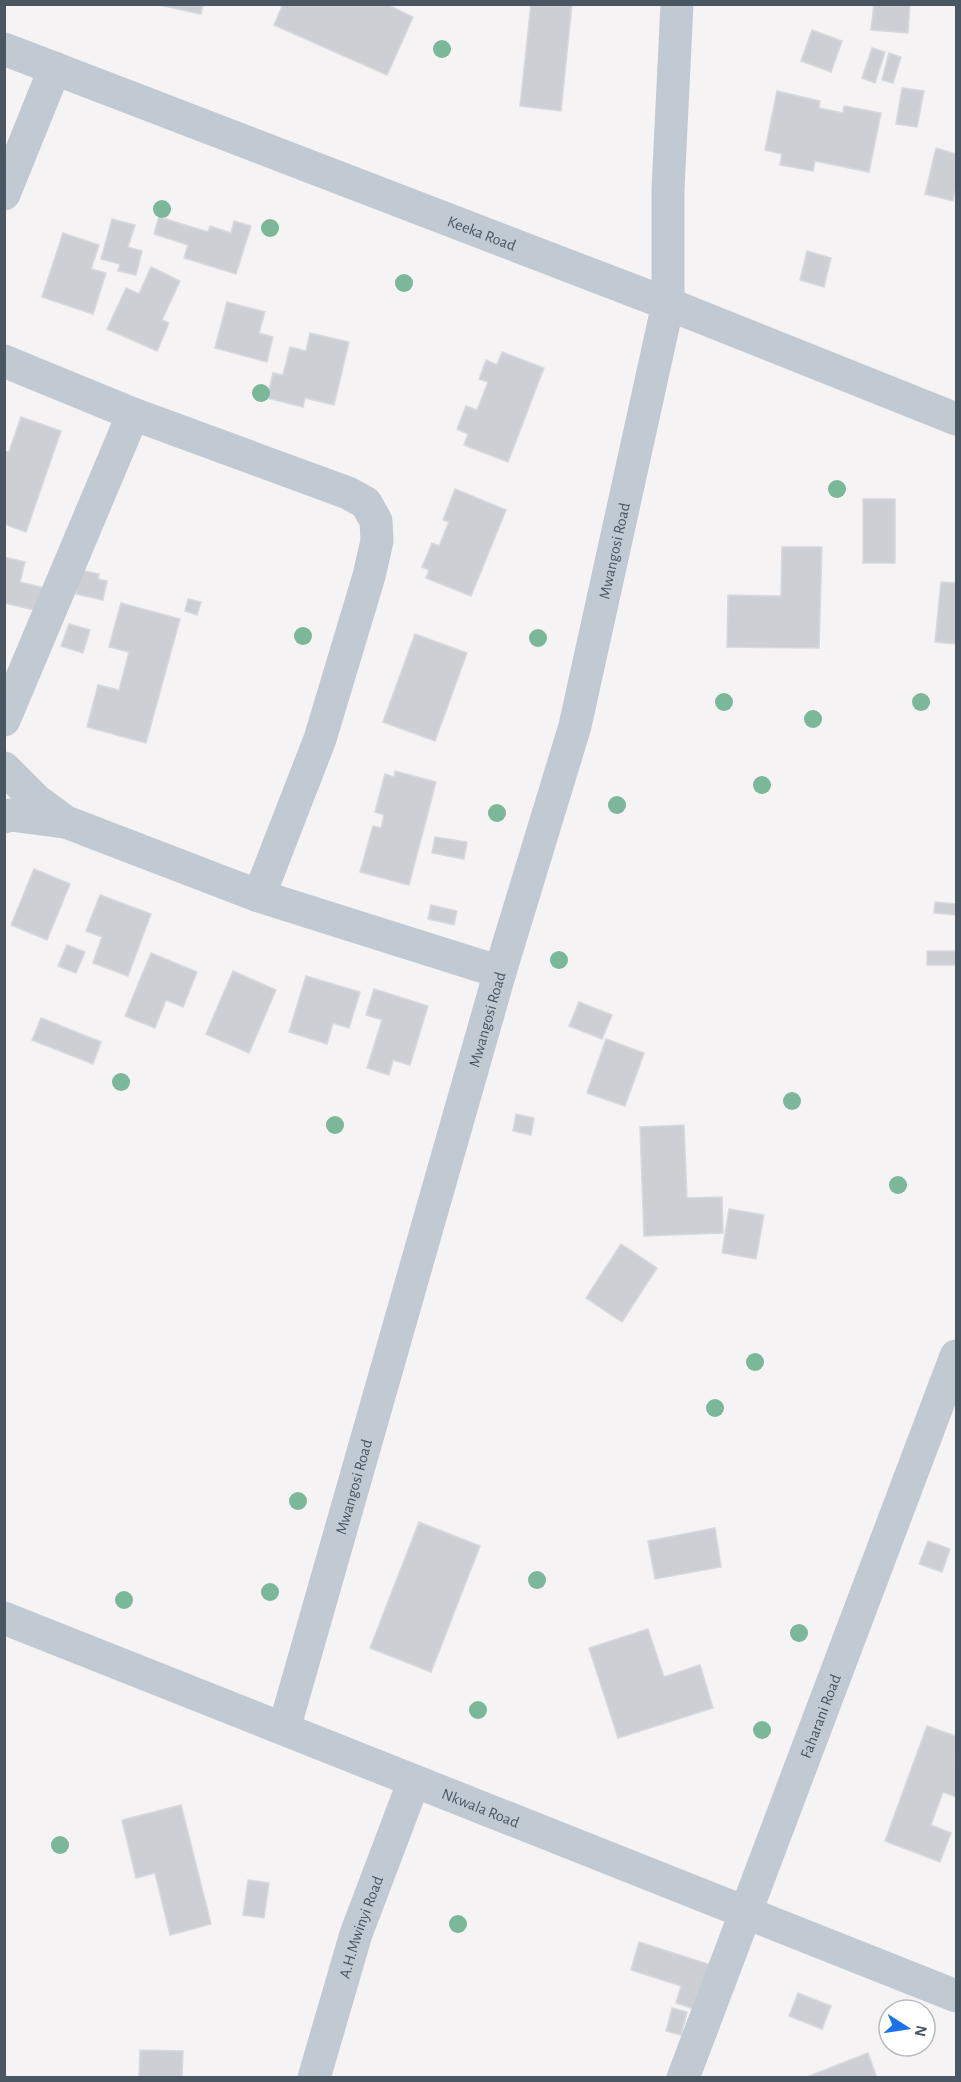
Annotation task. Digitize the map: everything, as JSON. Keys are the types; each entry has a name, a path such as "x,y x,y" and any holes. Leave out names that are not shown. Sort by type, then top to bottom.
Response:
{"street":[{"name":"Mwangosi Road","path":"284,1729 500,972 575,726 668,304 668,189 677,4"},
{"name":"Keeka Road","path":"4,49 668,304 957,419"},
{"path":"4,194 55,68"},
{"path":"4,361 133,414 348,493 366,503 376,521 377,541 369,576 320,739 259,896"},
{"path":"4,720 133,414"},
{"path":"4,768 36,800 66,822"},
{"path":"4,817 10,815 66,822 259,896 500,972"},
{"name":"Faharani Road","path":"683,2078 957,1356"},
{"name":"Nkwala Road","path":"4,1618 957,1996"},
{"name":"A.H.Mwinyi Road","path":"314,2078 356,1934 414,1781"}],"building":[{"path":"155,4 203,4 201,14"},
{"path":"283,4 386,4 413,17 387,75 274,25"},
{"path":"531,4 572,4 561,111 520,106"},
{"path":"874,4 910,4 908,33 871,30"},
{"path":"812,30 842,41 831,72 801,61"},
{"path":"872,48 885,52 875,83 862,78"},
{"path":"889,53 901,57 893,83 882,80"},
{"path":"902,88 924,91 917,127 896,124"},
{"path":"777,91 820,101 819,108 843,113 844,106 881,113 869,172 815,161 813,171 780,165 782,154 765,150"},
{"path":"936,148 956,154 956,186 953,201 925,194"},
{"path":"159,217 208,232 210,226 231,233 234,221 251,226 236,274 184,258 188,245 154,234"},
{"path":"112,219 135,225 128,247 142,251 136,275 118,271 120,264 101,259"},
{"path":"63,233 99,245 91,269 106,273 93,314 42,297"},
{"path":"807,251 831,258 824,287 800,280"},
{"path":"151,267 180,281 162,320 169,323 157,351 107,329 126,288 139,294"},
{"path":"227,302 265,312 259,333 273,337 267,362 215,348"},
{"path":"310,333 349,342 334,405 305,398 303,407 267,398 273,373 283,375 290,347 306,351"},
{"path":"502,352 544,368 508,462 464,445 468,434 457,429 466,406 477,410 488,382 479,379 486,360 497,365"},
{"path":"21,417 61,431 26,532 4,524 4,451 9,452"},
{"path":"455,489 506,510 471,596 426,578 429,570 422,567 432,543 439,546 449,522 443,520"},
{"path":"863,499 895,499 895,563 863,563"},
{"path":"782,547 822,547 819,648 727,647 728,595 781,596"},
{"path":"4,557 25,562 20,582 45,588 39,611 4,603"},
{"path":"80,570 99,574 98,579 107,581 103,600 76,594"},
{"path":"941,582 956,583 956,644 935,642"},
{"path":"188,599 201,602 197,615 185,611"},
{"path":"121,603 180,619 146,743 87,727 98,685 119,690 129,652 109,647"},
{"path":"69,624 90,630 83,653 61,646"},
{"path":"415,634 467,653 435,741 383,722"},
{"path":"395,771 436,782 409,885 360,872 373,826 381,828 384,815 375,812 385,774 394,777"},
{"path":"435,837 467,842 464,859 432,853"},
{"path":"34,869 70,884 47,940 11,925"},
{"path":"100,895 151,914 128,976 93,963 102,937 86,931"},
{"path":"935,902 956,904 956,915 934,913"},
{"path":"431,905 457,911 454,925 428,919"},
{"path":"67,945 85,952 76,973 58,966"},
{"path":"927,951 956,951 956,965 927,965"},
{"path":"151,953 197,972 183,1007 166,1000 155,1028 125,1016"},
{"path":"233,971 276,990 249,1053 206,1034"},
{"path":"306,976 360,992 349,1028 333,1023 327,1044 289,1032"},
{"path":"374,989 428,1006 410,1065 393,1060 389,1075 367,1068 382,1020 366,1015"},
{"path":"579,1002 612,1015 602,1039 569,1026"},
{"path":"41,1018 101,1042 93,1064 32,1040"},
{"path":"606,1039 644,1053 625,1106 587,1093"},
{"path":"516,1114 534,1118 531,1135 513,1131"},
{"path":"684,1125 687,1198 722,1197 723,1233 644,1236 640,1127"},
{"path":"729,1209 764,1215 756,1259 722,1253"},
{"path":"621,1244 657,1268 622,1322 586,1298"},
{"path":"419,1522 480,1546 431,1672 370,1648"},
{"path":"715,1528 721,1567 655,1579 648,1541"},
{"path":"928,1541 950,1549 942,1572 919,1564"},
{"path":"648,1629 664,1677 700,1665 713,1708 618,1738 589,1648"},
{"path":"927,1726 956,1736 956,1797 943,1792 931,1825 951,1833 940,1862 885,1841"},
{"path":"181,1805 211,1924 170,1935 155,1873 136,1878 122,1820"},
{"path":"248,1880 269,1883 264,1918 243,1915"},
{"path":"639,1942 711,1965 697,2010 676,2003 681,1986 631,1970"},
{"path":"798,1993 831,2006 822,2029 789,2016"},
{"path":"672,2008 687,2012 681,2035 666,2031"},
{"path":"140,2050 183,2051 182,2078 139,2078"},
{"path":"868,2053 877,2078 804,2078"}]}
